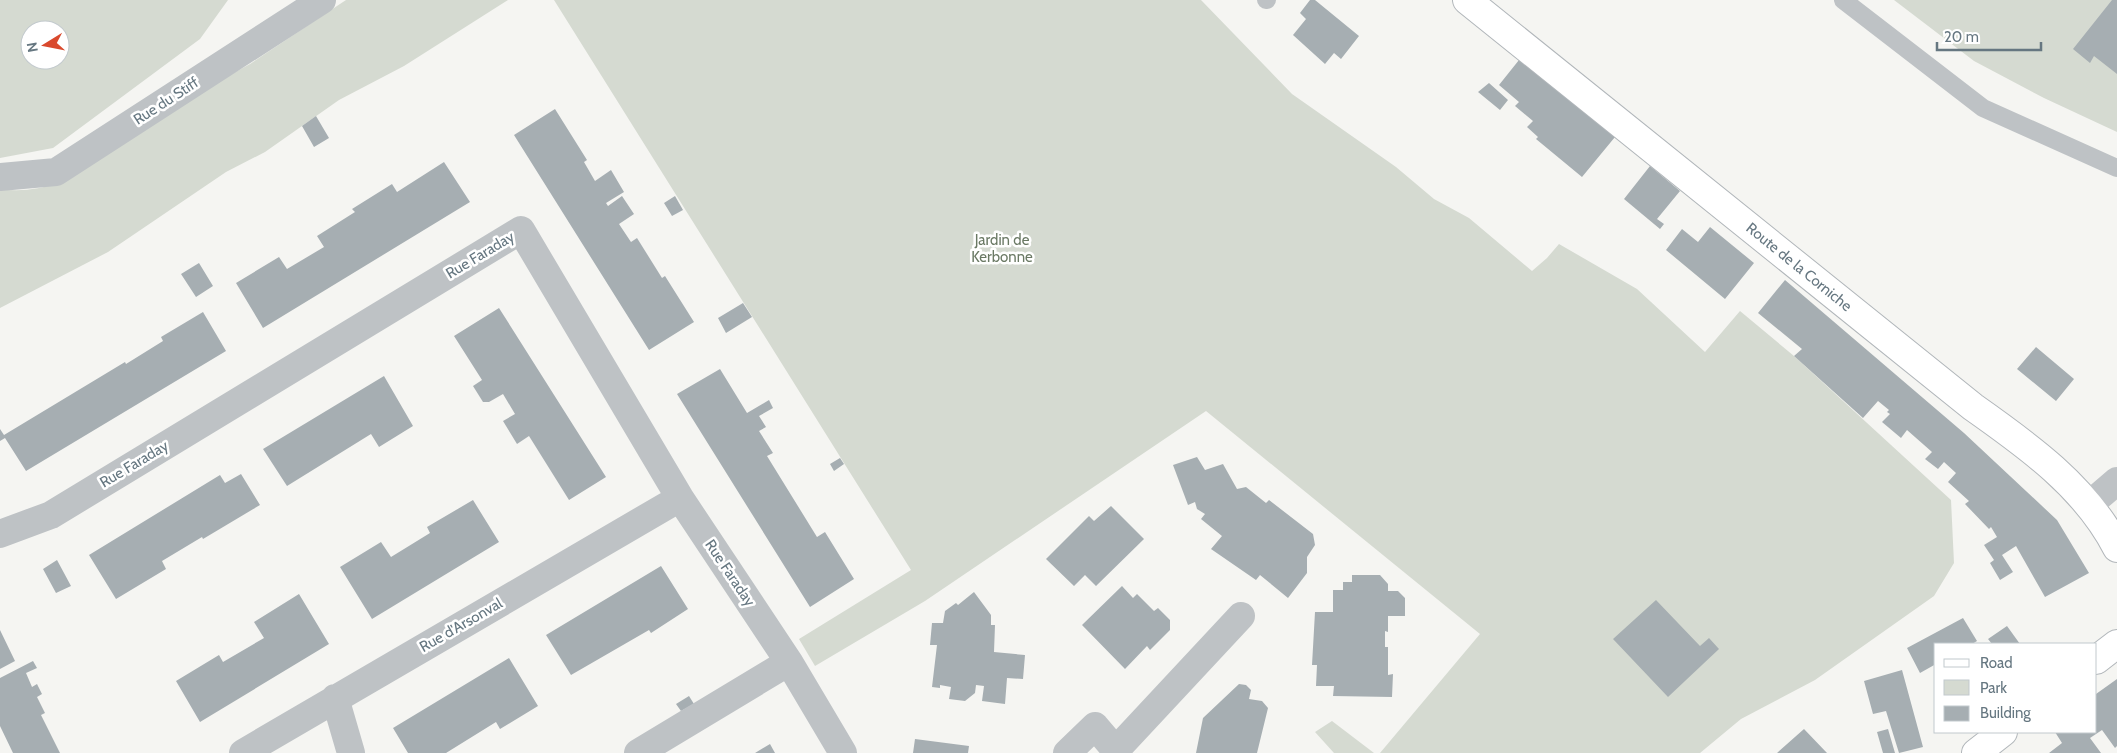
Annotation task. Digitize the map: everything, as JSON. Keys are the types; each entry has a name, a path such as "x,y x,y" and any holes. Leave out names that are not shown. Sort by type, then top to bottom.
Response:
{"street":[{"name":"Rue du Stiff","path":"0,177 56,172 322,0"},
{"name":"Route de la Corniche","path":"1467,0 1973,407 2028,445 2089,505 2117,548"},
{"name":"Rue Faraday","path":"0,534 51,515 521,230 680,498 789,662 843,753"},
{"path":"2089,505 2117,481"},
{"name":"Rue d'Arsonval","path":"243,753 680,498"},
{"path":"1067,753 1095,726 1117,752 1241,616"},
{"path":"2097,659 2117,644"},
{"path":"638,753 789,662"},
{"path":"335,698 352,753"},
{"path":"1976,753 2002,733"}],"lane":[{"path":"1843,0 1983,108 2117,168"}],"green space":[{"path":"0,0 228,0 200,39 53,148 0,158"},
{"path":"346,0 508,0 404,66 339,100 265,152 226,172 108,252 0,308 0,189 30,189 59,183 197,93 250,64"},
{"name":"Jardin de Kerbonne","path":"554,0 1201,0 1292,94 1396,167 1434,199 1469,218 1532,271 1559,244 1637,289 1705,352 1740,311 1794,356 1951,500 1954,563 1934,596 1815,680 1741,719 1700,753 1380,753 1480,634 1206,411 925,601 815,666 799,639 911,570"},
{"path":"1894,0 2117,0 2117,132 2044,98 1974,61"},
{"path":"1332,721 1374,753 1334,753 1315,732"}],"building":[{"path":"1310,0 1315,0 1359,36 1341,59 1334,53 1325,64 1293,35 1306,19 1300,13"},
{"path":"2112,0 2117,0 2117,74 2094,56 2090,63 2073,49"},
{"path":"1519,60 1615,137 1582,177 1536,139 1538,137 1527,127 1533,121 1515,106 1519,102 1499,85"},
{"path":"1489,83 1508,100 1500,110 1478,92"},
{"path":"555,109 587,160 584,162 595,181 611,170 624,192 606,203 608,206 622,196 634,214 619,224 631,242 637,238 662,278 665,276 694,322 649,350 514,135"},
{"path":"316,116 329,138 314,147 302,126"},
{"path":"444,162 470,202 263,328 236,283 279,257 287,269 324,247 317,236 355,212 352,209 392,184 397,192"},
{"path":"1650,166 1680,191 1657,219 1664,224 1660,229 1624,199"},
{"path":"675,196 683,210 672,216 664,203"},
{"path":"1710,227 1754,263 1725,299 1666,250 1682,229 1698,242"},
{"path":"199,263 213,286 196,297 181,274"},
{"path":"1785,280 1964,433 2057,520 2089,573 2045,597 2016,546 2002,555 2013,572 2000,580 1990,563 1994,560 1984,545 1997,537 1991,527 1989,529 1965,504 1969,501 1948,482 1956,473 1944,462 1938,469 1925,459 1932,452 1907,430 1901,438 1882,422 1890,414 1887,412 1889,410 1878,401 1863,418 1794,356 1802,349 1758,313"},
{"path":"743,303 752,317 726,333 718,318"},
{"path":"499,308 606,477 569,500 529,436 517,444 503,421 515,414 503,394 489,402 483,402 473,386 482,380 454,336"},
{"path":"203,312 226,351 26,471 5,438 0,441 0,429 4,435 125,362 126,364 163,341 161,337"},
{"path":"2036,347 2074,379 2056,401 2017,369"},
{"path":"720,369 747,413 769,400 773,408 759,416 766,427 759,431 773,453 767,456 817,537 825,532 854,579 810,607 677,394"},
{"path":"384,376 413,426 379,447 371,434 287,486 263,449"},
{"path":"1197,457 1205,470 1223,464 1237,489 1246,487 1266,503 1269,500 1313,534 1315,545 1307,557 1307,573 1288,598 1260,575 1256,580 1211,549 1222,536 1201,519 1205,514 1197,509 1195,502 1188,505 1173,465"},
{"path":"840,458 844,464 834,471 830,464"},
{"path":"241,474 260,505 162,561 166,569 116,599 89,555 220,475 225,483"},
{"path":"473,500 499,542 372,619 340,567 381,542 391,557 430,533 427,527"},
{"path":"1111,506 1144,539 1096,586 1085,575 1074,586 1046,559 1089,516 1094,521"},
{"path":"57,560 71,586 56,593 43,569"},
{"path":"661,566 688,609 651,633 649,630 571,675 546,635"},
{"path":"1352,575 1380,575 1388,584 1388,591 1398,591 1405,598 1405,616 1388,616 1388,632 1385,631 1385,647 1388,647 1388,675 1393,674 1392,697 1333,696 1334,686 1316,686 1317,665 1312,665 1315,612 1333,612 1333,590 1343,590 1343,582 1352,582"},
{"path":"1122,586 1133,598 1137,594 1154,611 1158,608 1170,620 1170,630 1150,650 1147,646 1125,669 1082,625"},
{"path":"974,592 991,615 991,625 995,625 994,652 1025,655 1023,679 1007,678 1005,704 982,701 984,686 976,685 975,693 965,701 949,699 951,687 940,685 940,688 932,687 937,645 930,645 932,623 943,623 945,611 956,603 958,605"},
{"path":"299,594 329,644 200,722 176,681 219,655 223,662 264,638 254,622"},
{"path":"1656,600 1700,646 1709,638 1719,649 1668,697 1613,639"},
{"path":"1963,618 1977,641 1974,643 1934,643 1934,665 1920,673 1907,648"},
{"path":"2007,626 2019,643 1991,643 1988,639"},
{"path":"0,630 15,661 0,669"},
{"path":"509,658 538,706 500,729 496,722 446,753 408,753 393,728"},
{"path":"33,661 37,668 26,673 32,687 37,684 42,694 37,697 45,713 41,715 60,753 13,753 0,726 0,678"},
{"path":"1902,670 1923,747 1899,753 1886,711 1873,714 1864,681"},
{"path":"2117,679 2117,746 2115,748 2102,730 2090,738 2101,753 2049,753 2062,743 2056,733 2097,733 2097,693"},
{"path":"1239,684 1246,685 1251,690 1249,699 1262,701 1268,708 1257,753 1196,753 1203,718"},
{"path":"689,696 694,704 681,711 676,704"},
{"path":"1804,729 1827,753 1777,753"},
{"path":"1888,729 1895,753 1883,753 1877,732"},
{"path":"915,739 969,746 968,753 913,753"},
{"path":"770,744 775,753 755,753"}]}
